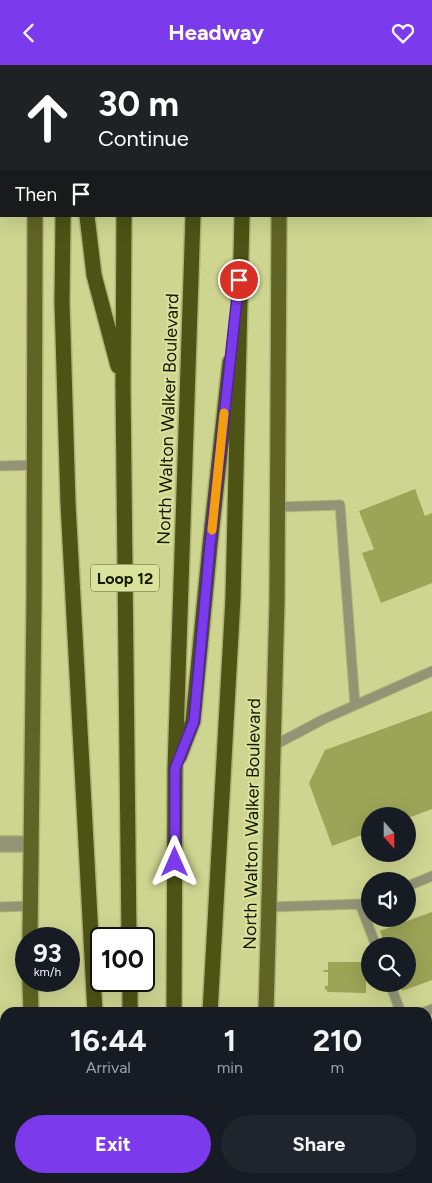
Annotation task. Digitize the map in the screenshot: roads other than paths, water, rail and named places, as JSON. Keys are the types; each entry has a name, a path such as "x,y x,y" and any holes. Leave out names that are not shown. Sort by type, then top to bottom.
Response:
{"highway":[{"path":"63,217 62,302 68,503 96,1007"},
{"path":"87,217 94,275 123,385"},
{"name":"Loop 12","path":"124,217 123,385 129,927"},
{"name":"North Walton Walker Boulevard","path":"174,1007 175,769 193,217"},
{"path":"210,1007 234,597 242,217"},
{"path":"175,769 194,721 211,535 241,261"},
{"path":"130,992 130,1007"}],"main road":[{"path":"30,927 34,600 35,217"},
{"name":"North Walton Walker Boulevard","path":"266,1007 276,602 279,217"},
{"path":"30,992 30,1007"}],"street":[{"path":"0,844 31,844"}],"lane":[{"path":"0,465 34,465"},
{"path":"277,507 340,505 355,705"},
{"path":"273,746 324,719 432,671"},
{"path":"416,883 432,876"},
{"path":"269,907 360,904 373,937"},
{"path":"0,907 29,906"},
{"path":"393,992 399,1007"}]}
